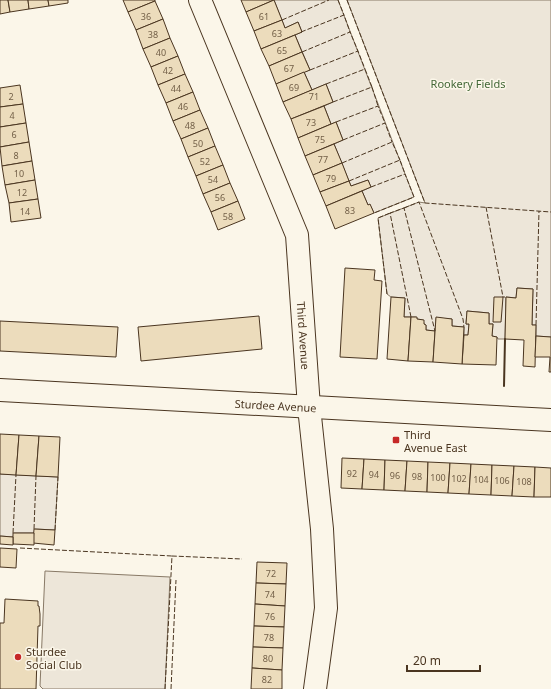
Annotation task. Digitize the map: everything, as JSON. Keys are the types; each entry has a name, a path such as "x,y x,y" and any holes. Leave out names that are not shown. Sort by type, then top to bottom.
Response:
{"street":[{"name":"Third Avenue","path":"200,0 297,235 309,407 322,529 326,608 315,689"},
{"name":"Sturdee Avenue","path":"0,390 551,420"}],"green space":[{"path":"274,0 338,0 414,197 374,213 370,205 368,205 362,191 371,187 368,180 351,186 334,144 343,140 336,122 331,124 324,106 333,102 326,84 312,90 304,72 310,70 295,35 302,32 298,22 285,28"},
{"name":"Rookery Fields","path":"347,0 551,0 551,337 536,336 536,325 532,325 533,289 517,288 516,298 506,297 505,339 498,339 497,337 492,336 493,324 489,324 489,313 467,311 466,324 469,324 468,335 464,335 464,327 452,326 452,319 436,318 435,331 426,330 426,325 424,324 423,320 417,319 416,317 404,317 405,298 391,297 387,294 378,218 419,202 425,203"},
{"path":"0,474 58,477 55,530 35,529 34,533 14,533 13,537 0,536"},
{"path":"45,571 170,577 165,689 43,689 40,686"}],"building":[{"path":"0,0 8,0 10,12 0,14"},
{"path":"8,0 28,0 29,9 10,12"},
{"path":"28,0 48,0 49,6 29,9"},
{"path":"48,0 68,0 68,3 49,6"},
{"path":"123,0 155,0 155,1 128,12"},
{"path":"241,0 274,0 246,12"},
{"path":"274,0 282,20 254,31 246,12"},
{"path":"155,1 163,19 136,30 128,12"},
{"path":"163,19 170,38 143,49 136,30"},
{"path":"282,20 285,28 298,22 302,32 261,49 254,31"},
{"path":"295,35 302,52 269,66 261,49"},
{"path":"170,38 178,56 151,67 143,49"},
{"path":"302,52 310,70 276,84 269,66"},
{"path":"178,56 185,74 158,85 151,67"},
{"path":"304,72 312,90 283,102 276,84"},
{"path":"185,74 193,92 166,103 158,85"},
{"path":"326,84 333,102 291,119 283,102"},
{"path":"20,85 23,104 0,107 0,88"},
{"path":"193,92 200,110 173,121 166,103"},
{"path":"23,104 26,123 0,127 0,107"},
{"path":"324,106 331,124 298,138 291,119"},
{"path":"200,110 208,128 181,139 173,121"},
{"path":"336,122 343,140 305,156 298,138"},
{"path":"26,123 29,142 0,147 0,127"},
{"path":"208,128 215,146 188,157 181,139"},
{"path":"29,142 32,161 2,166 0,147"},
{"path":"334,144 342,163 313,175 305,156"},
{"path":"215,146 223,165 196,176 188,157"},
{"path":"32,161 35,180 5,185 2,166"},
{"path":"342,163 349,181 320,192 313,175"},
{"path":"223,165 230,183 203,194 196,176"},
{"path":"35,180 38,199 9,203 5,185"},
{"path":"368,180 371,187 326,206 320,192 349,181 351,186"},
{"path":"230,183 238,201 211,212 203,194"},
{"path":"362,191 368,205 370,204 374,213 335,229 326,206"},
{"path":"38,199 41,218 11,222 9,203"},
{"path":"238,201 245,219 218,230 211,212"},
{"path":"345,268 375,270 374,280 382,281 377,359 340,357"},
{"path":"517,288 533,289 532,325 536,325 535,367 523,366 524,340 505,339 506,297 516,298"},
{"path":"391,297 405,298 404,317 411,317 408,361 387,359"},
{"path":"494,297 503,297 501,322 493,322"},
{"path":"467,311 489,313 489,324 493,324 492,336 497,337 496,365 462,364 464,335 468,335 469,324 466,324"},
{"path":"259,316 262,349 141,361 138,327"},
{"path":"411,317 417,317 417,319 424,320 426,330 435,331 433,362 408,361"},
{"path":"436,317 452,319 452,326 464,327 462,364 433,362"},
{"path":"0,321 118,327 116,357 0,351"},
{"path":"536,336 551,337 551,372 549,372 550,357 535,357"},
{"path":"0,434 19,435 16,475 0,474"},
{"path":"19,435 39,436 36,476 16,475"},
{"path":"39,436 60,437 58,477 36,476"},
{"path":"342,458 364,459 362,489 341,488"},
{"path":"364,459 385,460 384,490 362,489"},
{"path":"385,460 407,461 405,491 384,490"},
{"path":"407,461 428,462 427,492 405,491"},
{"path":"428,462 450,463 448,493 427,492"},
{"path":"450,463 471,464 469,494 448,493"},
{"path":"471,464 492,465 491,495 469,494"},
{"path":"492,465 514,466 512,496 491,495"},
{"path":"514,466 535,467 534,497 512,496"},
{"path":"535,467 551,468 551,497 534,497"},
{"path":"34,529 55,530 54,545 33,543"},
{"path":"13,533 34,533 34,545 13,544"},
{"path":"0,536 13,537 13,545 0,544"},
{"path":"0,548 17,549 16,568 0,567"},
{"path":"257,562 287,563 286,584 256,583"},
{"path":"256,583 286,584 285,606 255,604"},
{"name":"Sturdee Social Club","path":"5,599 38,601 40,626 38,626 36,689 0,689 0,623 4,623"},
{"path":"255,604 285,606 284,627 254,626"},
{"path":"254,626 284,627 283,648 253,647"},
{"path":"253,647 283,648 282,670 252,668"},
{"path":"252,668 282,670 282,689 251,689"}],"fence":[{"path":"282,20 329,0"},
{"path":"338,0 344,15"},
{"path":"347,0 425,203 551,212"},
{"path":"301,32 344,15 350,32"},
{"path":"302,52 350,32 358,51"},
{"path":"310,70 358,51 365,69"},
{"path":"326,84 365,69 372,87"},
{"path":"333,102 372,87 378,106"},
{"path":"336,122 378,106 385,123"},
{"path":"343,140 385,123 392,142"},
{"path":"342,163 392,142 400,160"},
{"path":"349,181 400,160 405,174"},
{"path":"371,187 405,174 414,197 374,213"},
{"path":"404,208 419,202 463,319 464,327"},
{"path":"486,207 503,297 505,297"},
{"path":"411,317 390,213 404,208 435,331"},
{"path":"536,325 539,211"},
{"path":"387,294 378,218 390,213"},
{"path":"13,533 16,475"},
{"path":"34,529 36,476"},
{"path":"55,530 58,477"},
{"path":"20,548 172,556"},
{"path":"165,689 172,556 242,559"},
{"path":"171,689 176,580"}],"wall":[{"path":"504,386 505,339"}],"place":[{"name":"Third Avenue East","path":"396,440"},
{"name":"Sturdee Social Club","path":"18,657"}]}
